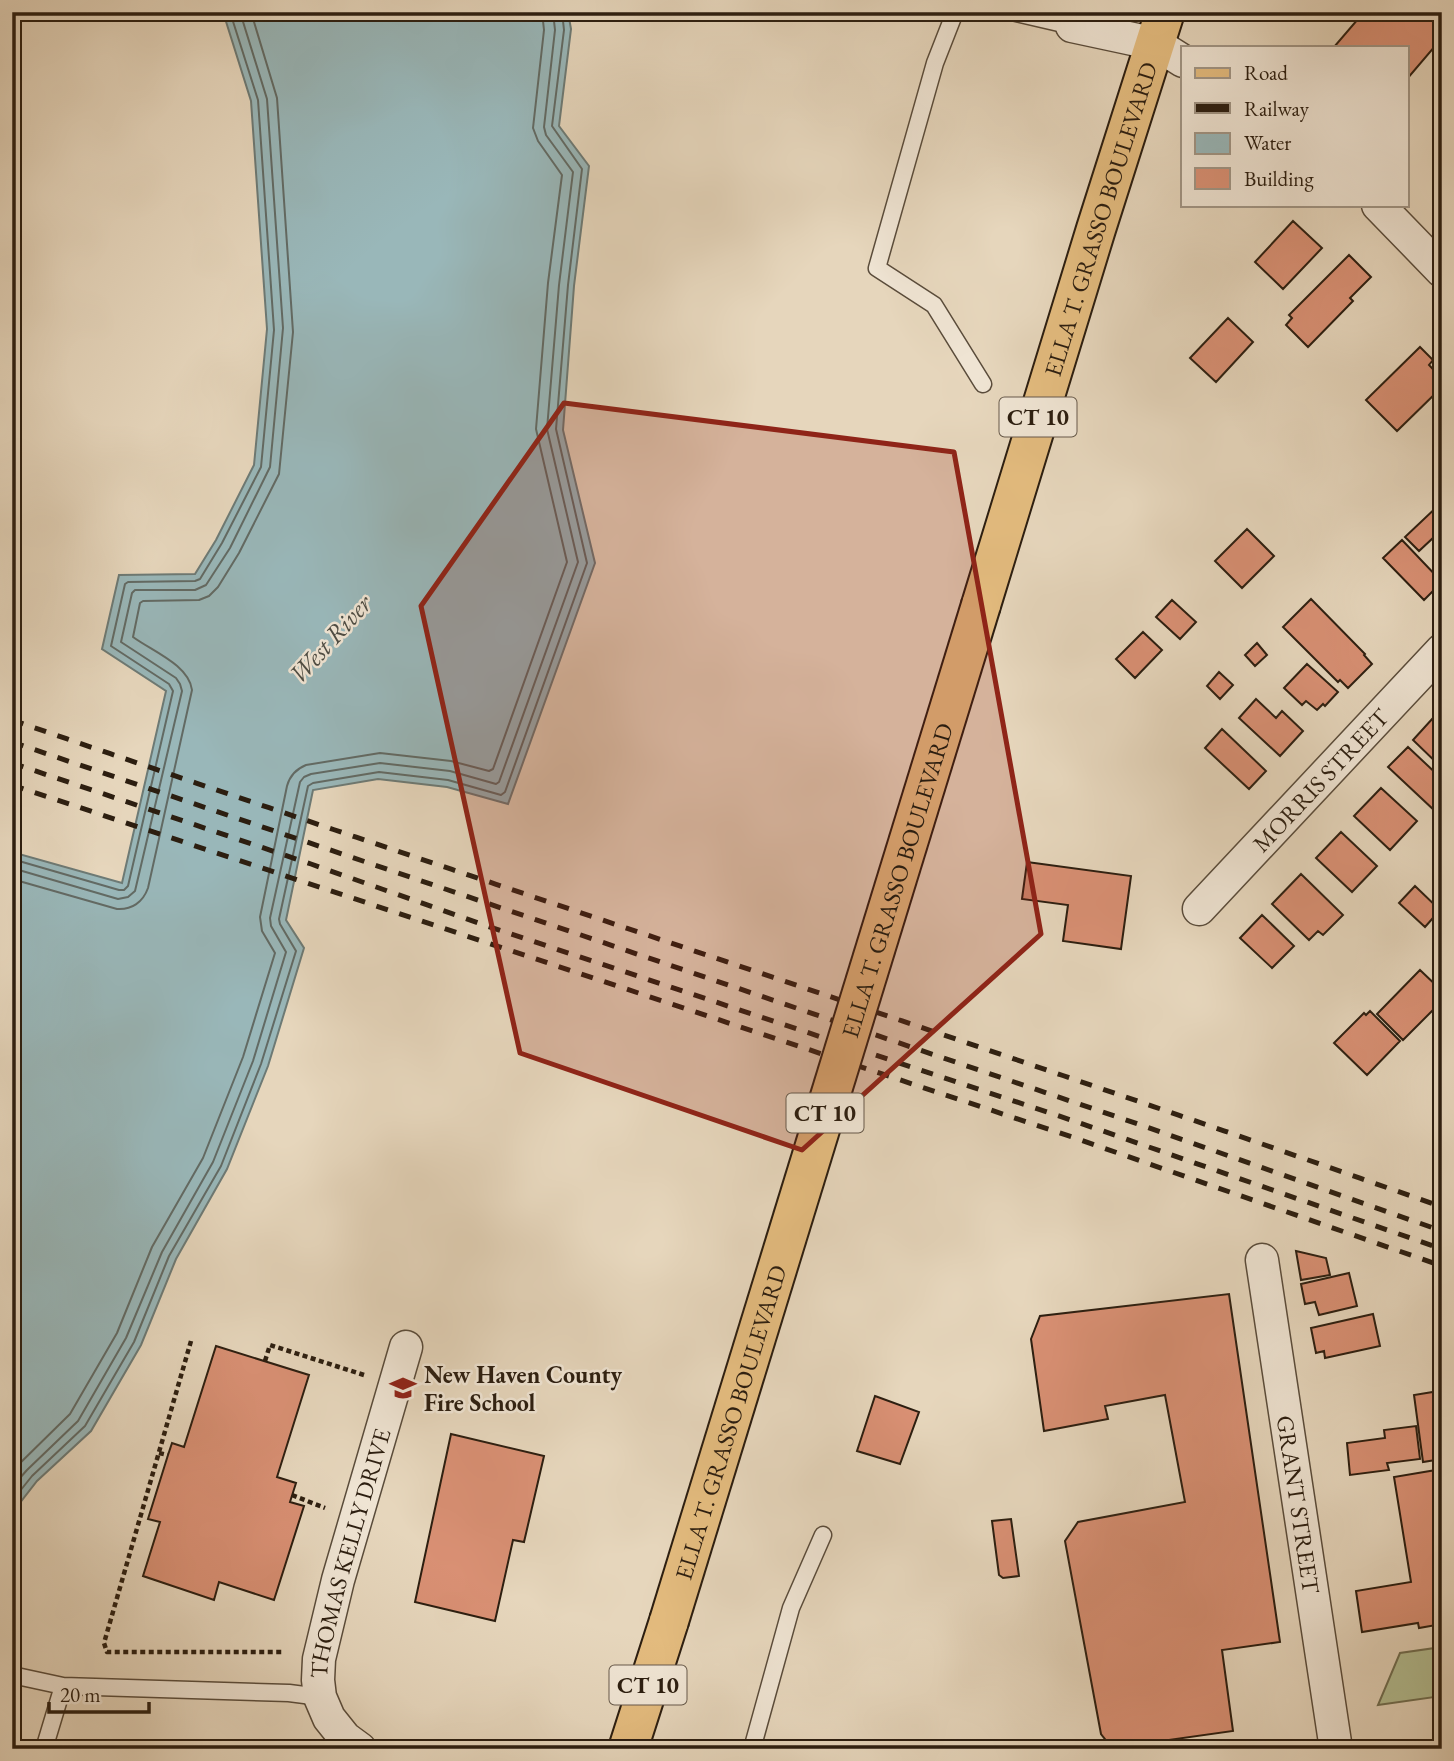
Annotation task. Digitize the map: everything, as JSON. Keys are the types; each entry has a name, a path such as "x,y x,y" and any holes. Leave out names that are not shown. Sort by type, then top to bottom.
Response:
{"main road":[{"name":"ELLA T. GRASSO BOULEVARD","path":"628,1749 1096,229 1168,39"}],"street":[{"path":"1072,26 1168,39"},
{"path":"1379,206 1442,271"},
{"name":"MORRIS STREET","path":"1199,909 1442,650"},
{"name":"GRANT STREET","path":"1262,1259 1336,1749"},
{"name":"THOMAS KELLY DRIVE","path":"360,1749 345,1738 329,1718 320,1697 319,1659 338,1580 406,1347"}],"lane":[{"path":"955,12 935,63 877,268 934,305 983,384"},
{"path":"1012,12 1072,26"},
{"path":"752,1749 791,1608 823,1535"},
{"path":"12,1675 63,1686 289,1693 320,1697"},
{"path":"44,1749 63,1686"}],"path":[{"path":"191,1341 104,1643 107,1652 284,1653"},
{"path":"265,1362 270,1345 364,1375"},
{"path":"159,1452 168,1455"},
{"path":"292,1494 325,1508"}],"highlighted area":[{"path":"564,403 954,452 1041,934 802,1150 520,1053 421,606"}],"green space":[{"path":"1442,1647 1442,1696 1378,1705 1400,1653"}],"water":[{"name":"West River","path":"223,12 568,12 571,29 559,126 589,166 574,286 563,430 595,563 508,804 447,787 378,779 313,790 286,920 304,948 268,1066 227,1169 176,1259 141,1345 91,1431 37,1481 12,1513 12,852 122,883 166,691 102,649 119,575 195,574 216,540 254,465 267,329 251,101"}],"building":[{"path":"1364,12 1442,12 1442,38 1408,78 1408,46 1335,46"},
{"path":"1293,221 1322,248 1283,289 1255,262"},
{"path":"1349,255 1371,277 1350,298 1353,301 1308,347 1286,325 1292,318 1289,315"},
{"path":"1228,318 1253,342 1216,382 1190,358"},
{"path":"1420,347 1433,360 1429,365 1442,379 1442,387 1397,431 1366,400"},
{"path":"1442,502 1442,547 1433,538 1419,551 1405,537"},
{"path":"1247,529 1274,556 1242,588 1215,561"},
{"path":"1402,540 1442,582 1424,600 1383,558"},
{"path":"1311,599 1372,664 1348,688 1340,680 1338,682 1283,627"},
{"path":"1172,600 1196,622 1180,639 1156,617"},
{"path":"1143,632 1162,650 1135,678 1116,659"},
{"path":"1257,643 1267,655 1255,666 1245,655"},
{"path":"1307,664 1338,692 1325,706 1323,704 1317,710 1306,701 1302,705 1284,688"},
{"path":"1219,672 1233,685 1220,699 1207,686"},
{"path":"1256,699 1276,718 1282,711 1303,731 1280,756 1239,718"},
{"path":"1433,718 1442,727 1442,768 1413,740"},
{"path":"1222,729 1266,771 1249,789 1205,748"},
{"path":"1408,747 1442,779 1442,804 1435,811 1388,767"},
{"path":"1381,788 1417,821 1390,850 1354,816"},
{"path":"1341,832 1377,866 1352,892 1316,858"},
{"path":"1027,862 1131,876 1121,949 1063,941 1068,905 1022,899"},
{"path":"1301,874 1343,915 1323,935 1318,931 1309,940 1272,904"},
{"path":"1415,886 1440,910 1425,927 1399,903"},
{"path":"1262,915 1294,946 1272,968 1240,938"},
{"path":"1420,970 1442,991 1442,1001 1403,1040 1377,1014"},
{"path":"1370,1011 1400,1041 1367,1075 1334,1043 1364,1013 1366,1015"},
{"path":"1296,1251 1326,1258 1330,1275 1301,1280"},
{"path":"1349,1273 1357,1306 1319,1315 1315,1302 1305,1304 1301,1284"},
{"path":"1229,1294 1280,1642 1222,1650 1233,1731 1112,1748 1101,1734 1065,1541 1078,1522 1185,1502 1165,1395 1105,1406 1108,1419 1044,1431 1031,1339 1040,1316"},
{"path":"1373,1314 1380,1346 1325,1358 1324,1351 1316,1353 1311,1328"},
{"path":"216,1346 309,1375 277,1477 296,1483 290,1502 304,1506 274,1600 219,1582 214,1600 143,1576 160,1522 148,1519 168,1455 172,1443 184,1447"},
{"path":"1439,1391 1442,1459 1423,1462 1414,1395"},
{"path":"875,1396 919,1412 900,1464 857,1451"},
{"path":"1416,1426 1420,1459 1387,1463 1389,1470 1350,1475 1347,1443 1385,1438 1384,1430"},
{"path":"451,1434 544,1456 524,1542 513,1540 495,1621 415,1602"},
{"path":"1442,1469 1442,1624 1419,1628 1418,1623 1362,1632 1356,1591 1411,1582 1394,1477"},
{"path":"1011,1519 1019,1576 1003,1578 999,1575 992,1521"}],"railway":[{"path":"12,720 1085,1083 1442,1207"},
{"path":"12,742 1141,1125 1442,1231"},
{"path":"12,763 484,925 1077,1122 1442,1249"},
{"path":"12,785 1072,1137 1442,1266"}],"place":[{"name":"New Haven County Fire School","path":"403,1388"}]}
